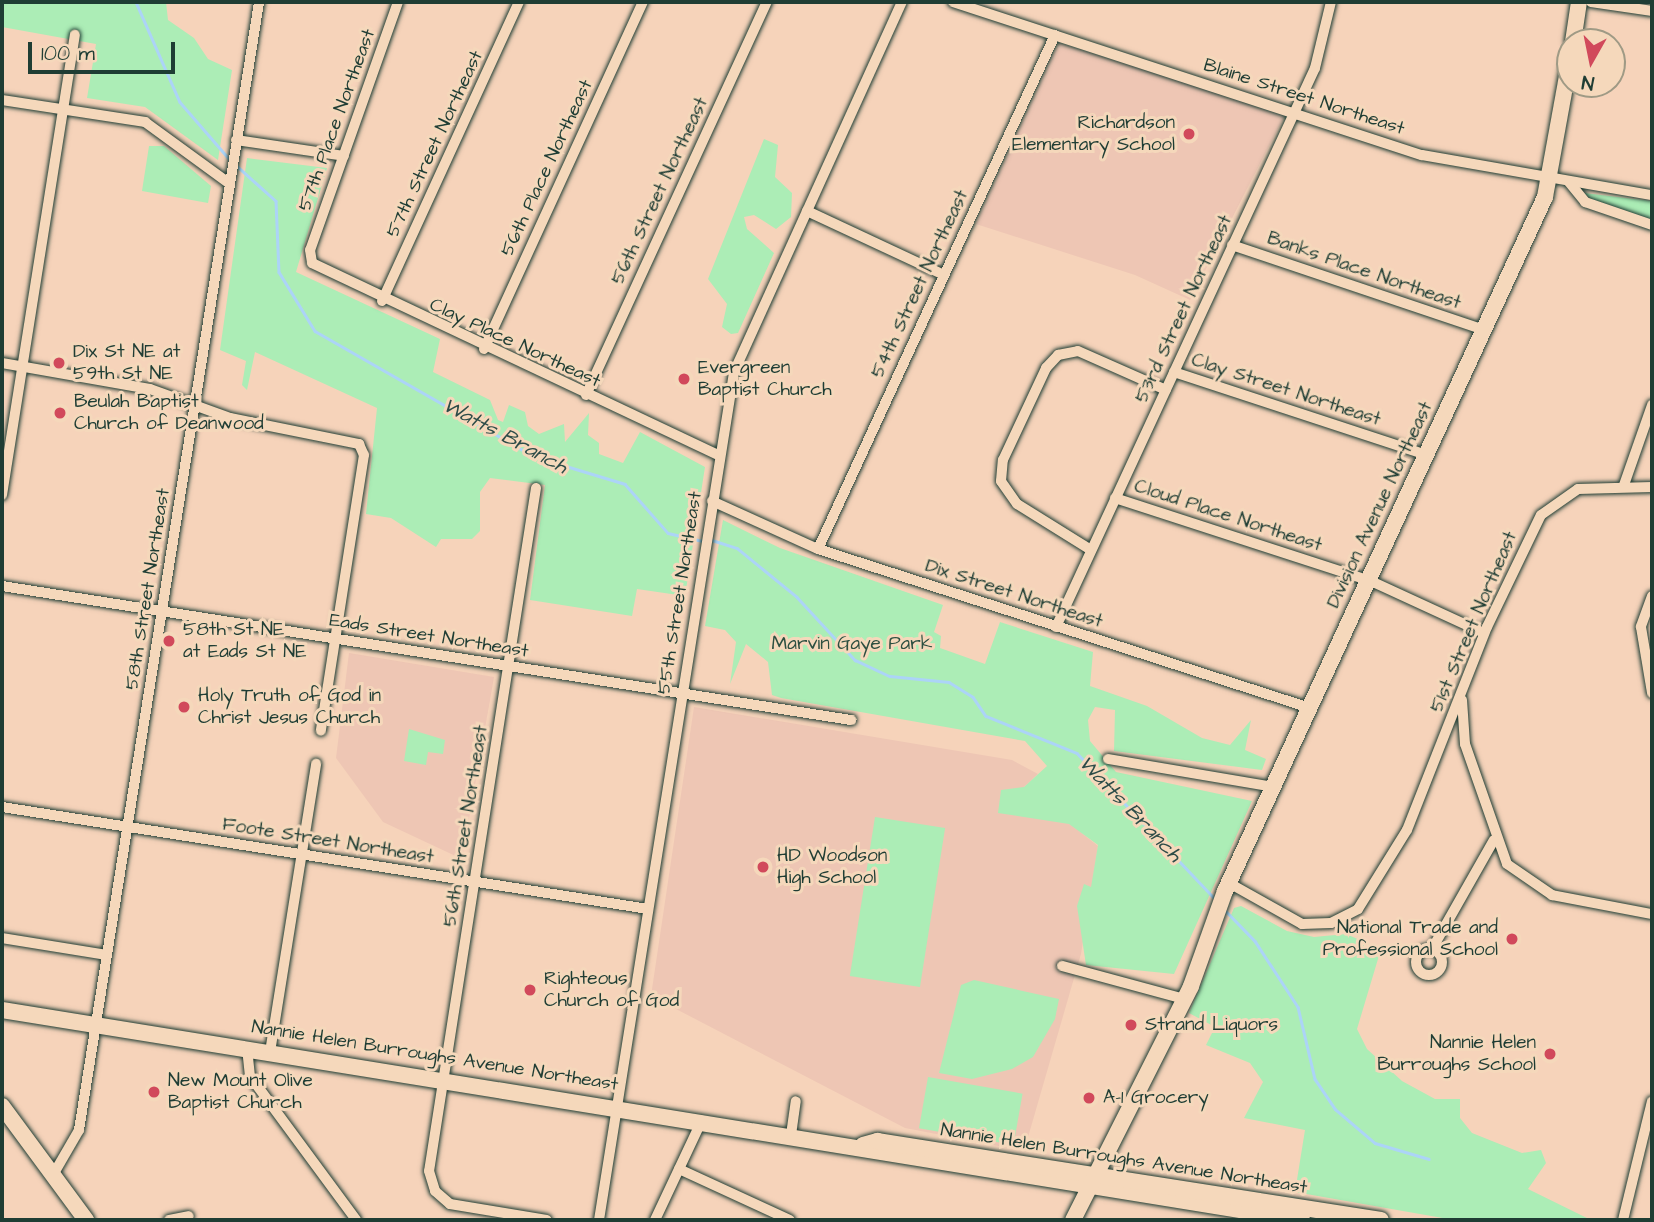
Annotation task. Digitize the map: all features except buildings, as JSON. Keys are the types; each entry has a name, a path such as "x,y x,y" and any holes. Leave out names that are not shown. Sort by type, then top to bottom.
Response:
{"main road":[{"path":"1575,28 1579,2"},
{"name":"Division Avenue Northeast","path":"1073,1220 1164,1035 1179,997 1199,959 1209,927 1227,887 1484,330 1550,178 1563,98"},
{"name":"Nannie Helen Burroughs Avenue Northeast","path":"2,1010 1091,1181 1219,1194 1278,1203 1321,1215 1381,1220"},
{"path":"2,1106 86,1220"},
{"name":"Nannie Helen Burroughs Avenue Northeast","path":"1091,1181 1169,1201 1302,1220"},
{"path":"1169,1201 1213,1201 1219,1194"},
{"path":"1242,1212 1278,1203"}],"street":[{"name":"58th Street Northeast","path":"53,1175 79,1130 259,2"},
{"name":"57th Place Northeast","path":"310,250 398,2"},
{"name":"57th Street Northeast","path":"382,301 519,2"},
{"name":"56th Place Northeast","path":"484,349 643,2"},
{"name":"56th Street Northeast","path":"586,396 767,2"},
{"name":"55th Street Northeast","path":"599,1220 719,455 736,366 902,2"},
{"name":"Blaine Street Northeast","path":"953,2 1422,155 1652,195"},
{"name":"53rd Street Northeast","path":"1056,627 1322,51 1331,2"},
{"path":"1591,2 1652,12"},
{"path":"2,495 75,35"},
{"name":"54th Street Northeast","path":"818,549 1055,35"},
{"path":"2,100 145,122 231,179"},
{"path":"236,145 344,156"},
{"path":"1569,182 1585,202 1652,225"},
{"path":"807,211 944,275"},
{"name":"Banks Place Northeast","path":"1232,245 1484,330"},
{"name":"Clay Place Northeast","path":"310,250 321,272 719,455"},
{"path":"1091,550 1017,504 1002,481 1004,457 1045,368 1058,355 1078,351 1166,390"},
{"path":"2,363 150,389 254,425 356,441 364,455 321,731"},
{"name":"Clay Street Northeast","path":"1174,372 1426,455"},
{"path":"1652,405 1624,485 1652,487"},
{"name":"51st Street Northeast","path":"1227,887 1307,924 1340,920 1364,902 1411,823 1485,633 1544,510 1574,491 1624,485"},
{"name":"56th Street Northeast","path":"536,488 430,1168 435,1191 450,1204 547,1220"},
{"name":"Cloud Place Northeast","path":"1115,498 1368,581 1485,633"},
{"name":"Dix Street Northeast","path":"712,501 818,549 1310,708"},
{"name":"Eads Street Northeast","path":"2,586 851,720"},
{"path":"1652,596 1641,627 1652,693"},
{"path":"1467,679 1463,735 1494,840 1513,871 1543,891 1652,914"},
{"path":"1108,759 1273,787"},
{"path":"270,1052 316,764"},
{"name":"Foote Street Northeast","path":"2,807 648,909"},
{"path":"1432,949 1494,840"},
{"path":"2,938 107,955"},
{"path":"1062,965 1083,976 1179,997"},
{"path":"247,1048 250,1076 356,1220"},
{"path":"791,1135 796,1101"},
{"path":"1623,1220 1652,1101"},
{"path":"655,1220 702,1120"},
{"path":"679,1169 790,1220"},
{"path":"169,1220 189,1216"}],"shaded area":[{"path":"1059,43 1285,115 1190,300 1135,275 976,224"},
{"path":"349,653 494,677 462,859 383,822 336,758"},
{"name":"HD Woodson High School","path":"694,707 1012,760 1038,774 1024,787 1098,846 1081,954 1024,1151 905,1128 651,996"}],"green space":[{"path":"2,2 166,2 168,20 194,38 208,59 232,70 218,160 145,107 87,98 96,44 2,27"},
{"path":"764,139 778,145 775,177 792,193 791,217 776,229 754,215 744,217 747,229 774,253 738,333 731,334 722,327 727,304 708,279"},
{"path":"149,146 164,146 211,186 208,203 142,191"},
{"path":"247,158 327,168 296,272 440,339 433,372 490,400 498,420 503,422 509,405 525,412 528,426 539,434 564,424 565,442 589,413 588,435 599,443 599,454 623,463 640,432 705,467 685,596 637,589 632,616 530,600 545,485 490,478 480,492 480,531 472,539 441,539 436,547 391,518 366,514 377,408 255,352 247,390 242,385 246,361 220,350"},
{"path":"1584,193 1652,201 1652,220 1592,200"},
{"name":"Marvin Gaye Park","path":"723,520 780,548 943,605 934,632 941,636 940,648 985,664 1000,622 1093,652 1090,686 1147,706 1202,738 1230,745 1251,720 1245,750 1266,759 1262,770 1114,751 1115,710 1095,707 1088,720 1090,741 1116,772 1252,801 1174,974 1086,965 1077,906 1084,884 1091,887 1098,845 1069,824 998,813 1001,790 1024,787 1047,766 1025,741 772,695 768,662 746,644 730,684 736,642 725,630 705,626"},
{"path":"409,729 445,740 443,754 428,752 426,765 404,761"},
{"path":"875,817 945,828 920,987 850,976"},
{"path":"1241,906 1287,931 1314,937 1346,934 1381,949 1357,1029 1367,1049 1402,1081 1435,1099 1460,1099 1460,1118 1472,1133 1522,1153 1541,1150 1546,1163 1528,1189 1591,1220 1454,1220 1295,1192 1305,1130 1244,1118 1263,1082 1250,1063 1206,1045 1215,1027 1189,1013 1234,908"},
{"path":"974,980 1059,999 1055,1019 1033,1057 1012,1069 972,1079 939,1073 961,985"},
{"path":"928,1077 1023,1094 1014,1145 919,1128"}],"waterway":[{"name":"Watts Branch","path":"136,2 180,102 231,161"},
{"name":"Watts Branch","path":"237,166 276,201 279,272 315,331 533,456 625,484 668,533 702,541"},
{"name":"Watts Branch","path":"712,540 737,548 797,597 855,660 890,676 949,682 973,697 986,716 1077,753 1215,899"},
{"name":"Watts Branch","path":"1224,909 1255,941 1298,1007 1315,1079 1335,1109 1375,1143 1429,1159"}],"place":[{"name":"Richardson Elementary School","path":"1189,134"},
{"name":"Dix St NE at 59th St NE","path":"59,363"},
{"name":"Evergreen Baptist Church","path":"684,379"},
{"name":"Beulah Baptist Church of Deanwood","path":"60,413"},
{"name":"58th St NE at Eads St NE","path":"169,641"},
{"name":"Holy Truth of God in Christ Jesus Church","path":"184,707"},
{"name":"HD Woodson High School","path":"763,867"},
{"name":"National Trade and Professional School","path":"1512,939"},
{"name":"Righteous Church of God","path":"530,990"},
{"name":"Strand Liquors","path":"1131,1025"},
{"name":"Nannie Helen Burroughs School","path":"1550,1054"},
{"name":"New Mount Olive Baptist Church","path":"154,1092"},
{"name":"A-1 Grocery","path":"1089,1098"}]}
